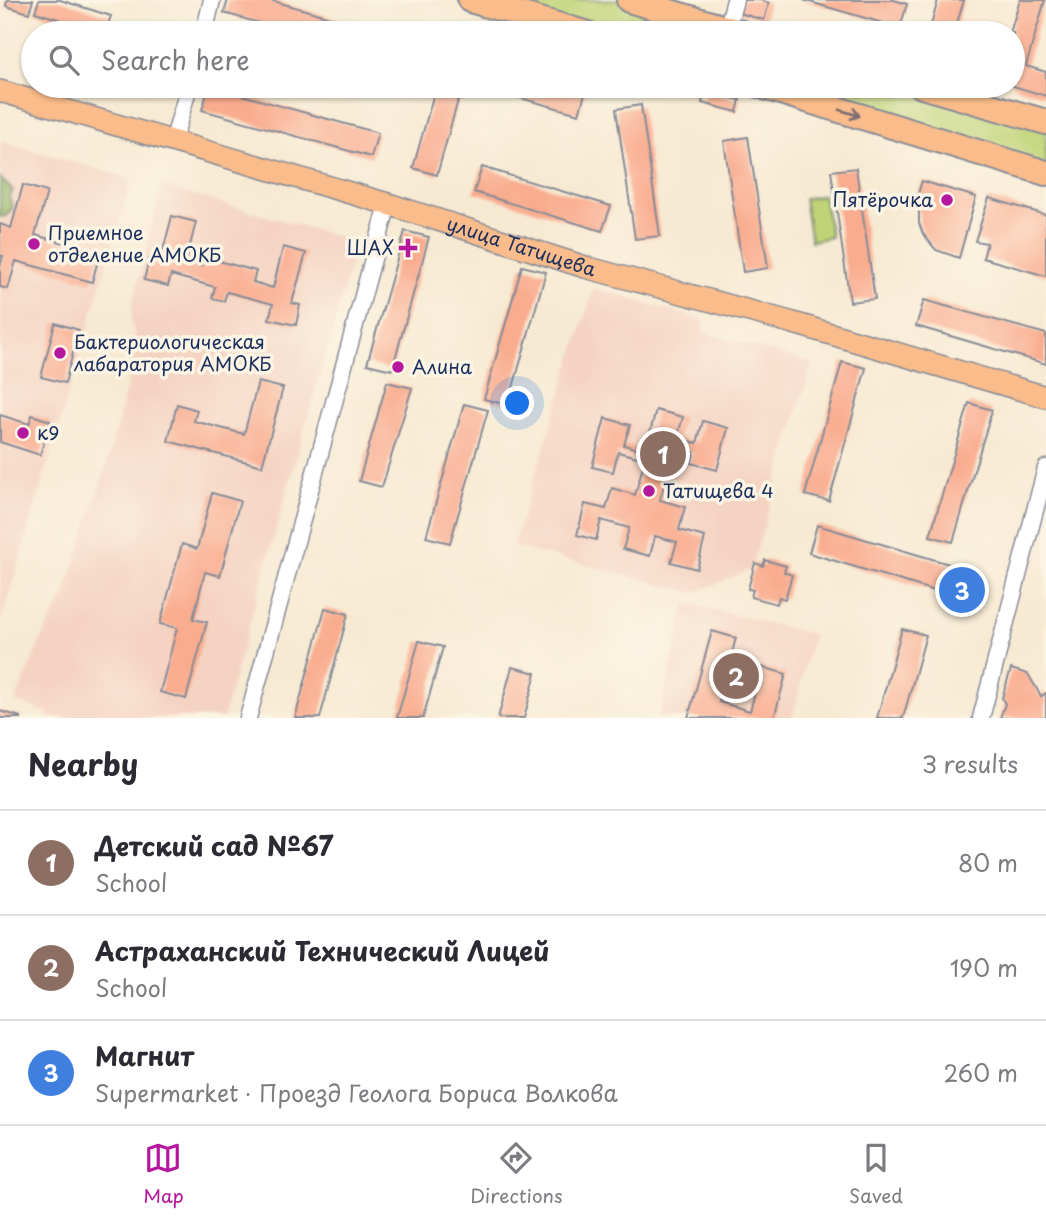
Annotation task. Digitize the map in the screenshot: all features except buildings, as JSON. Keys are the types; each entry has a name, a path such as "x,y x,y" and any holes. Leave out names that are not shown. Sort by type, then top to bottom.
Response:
{"highway":[{"path":"470,0 543,21"},
{"path":"629,0 697,21"},
{"path":"800,98 1046,173"},
{"path":"963,98 1046,122"}],"main road":[{"name":"улица Татищева","path":"0,91 21,97"},
{"name":"улица Татищева","path":"24,98 388,204 585,267 778,319 1046,397"}],"street":[{"path":"207,21 212,0"},
{"path":"733,21 735,0"},
{"path":"173,142 186,98"},
{"path":"248,718 388,204"},
{"path":"982,718 1046,468"}],"shaded area":[{"path":"0,141 132,179 0,625"},
{"path":"162,186 357,242 223,718 47,718 48,713 15,702 39,643 64,597 107,465 137,345 131,322 132,306"},
{"path":"594,288 704,320 703,332 812,363 751,570 694,593 513,546"},
{"path":"686,603 813,634 792,718 659,718"}],"green space":[{"path":"470,0 626,0 700,21 543,21"},
{"path":"800,98 963,98 1046,122 1046,173"},
{"path":"0,178 13,191 9,197 13,208 6,216 0,217"},
{"path":"823,195 831,237 811,241 804,199"}],"place":[{"name":"Пятёрочка","path":"947,200"},
{"name":"Приемное отделение АМОКБ","path":"34,244"},
{"name":"ШАХ","path":"408,248"},
{"name":"Бактериологическая лабаратория АМОКБ","path":"60,353"},
{"name":"Алина","path":"398,367"},
{"name":"к9","path":"23,433"},
{"name":"Детский сад №67","path":"663,454"},
{"name":"Татищева 4","path":"649,491"},
{"name":"Магнит","path":"962,590"},
{"name":"Астраханский Технический Лицей","path":"736,676"}]}
